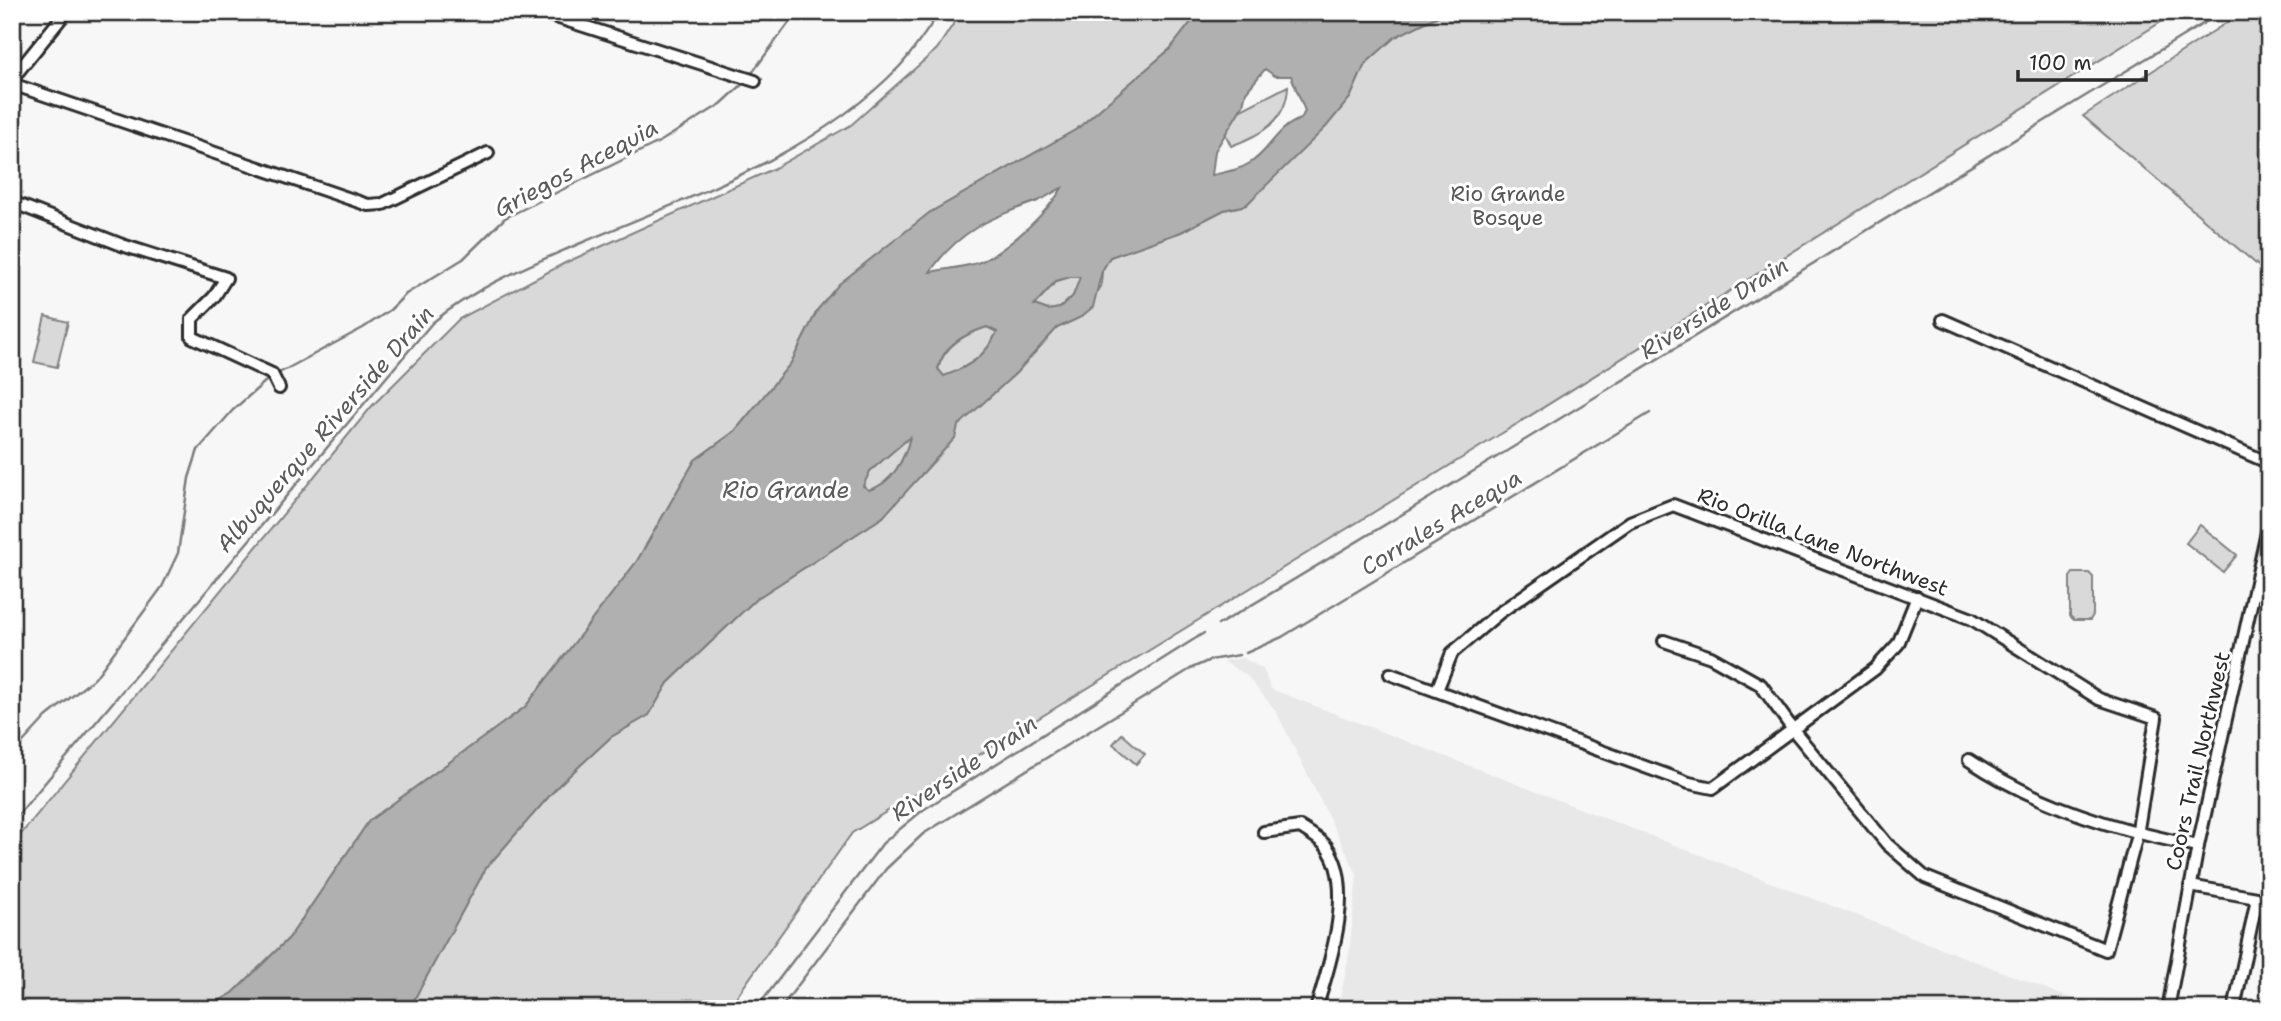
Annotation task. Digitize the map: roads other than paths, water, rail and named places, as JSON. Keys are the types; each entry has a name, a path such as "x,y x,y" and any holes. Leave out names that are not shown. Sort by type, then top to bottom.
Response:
{"street":[{"path":"12,79 66,12"},
{"path":"540,12 753,81"},
{"path":"12,84 368,205 383,204 488,153"},
{"path":"12,202 122,245 226,278 214,297 192,319 192,337 272,374 279,388"},
{"path":"1943,320 2269,463"},
{"name":"Rio Orilla Lane Northwest","path":"1437,690 1452,653 1499,613 1630,522 1673,505 1972,619 2099,699 2156,718 2137,835"},
{"name":"Coors Trail Northwest","path":"2168,1009 2198,846 2269,523"},
{"path":"1390,674 1689,783 1713,788 1875,669 1898,644 1917,597"},
{"path":"1664,641 1711,657 1761,685 1794,731 1887,844 1925,877 2106,950 2137,835"},
{"path":"1969,760 2001,782 2137,835 2198,846"},
{"path":"1264,832 1300,827 1326,846 1338,874 1338,936 1316,1009"},
{"path":"2190,886 2257,898 2234,1009"}],"water":[{"name":"Rio Grande","path":"1199,12 1446,12 1395,37 1365,64 1350,98 1326,127 1246,205 1224,210 1181,232 1110,257 1102,271 1093,307 1081,317 1057,328 1016,373 958,426 955,438 883,517 756,599 668,683 649,715 611,737 559,785 486,868 409,1009 205,1009 233,993 289,938 369,821 525,707 637,561 695,460 735,431 791,363 818,309 839,284 929,213 1077,129 1170,49","holes":["1265,69 1275,76 1291,76 1305,111 1301,119 1285,127 1250,163 1212,175 1215,151 1243,105 1246,92","1062,188 1036,220 990,257 974,264 930,272 965,235 991,219 1041,200","1080,277 1073,296 1060,308 1048,310 1034,305 1056,281","987,327 997,332 975,360 944,376 938,369 945,353 971,333","910,437 905,454 891,476 869,490 863,486 870,471"]}],"waterway":[{"name":"Griegos Acequia","path":"749,77 797,12"},
{"name":"Albuquerque Riverside Drain","path":"12,822 432,323 467,298 541,260 707,190 790,149 865,98 899,67 940,12"},
{"name":"Riverside Drain","path":"1218,625 1596,397 2222,12"},
{"name":"Griegos Acequia","path":"279,373 363,328 390,310 406,294 463,259 505,218 661,141 721,104 745,82"},
{"name":"Griegos Acequia","path":"12,754 46,717 95,678 162,587 178,553 189,478 198,450 233,410 267,380"},
{"name":"Corrales Acequa","path":"1246,653 1282,637 1650,413"},
{"name":"Riverside Drain","path":"756,1009 883,843 923,810 1204,633"},
{"name":"Corrales Acequa","path":"780,1009 886,869 923,834 1192,668 1210,660 1239,655"}],"park label":[{"name":"Rio Grande Bosque","path":"1508,206"}]}
